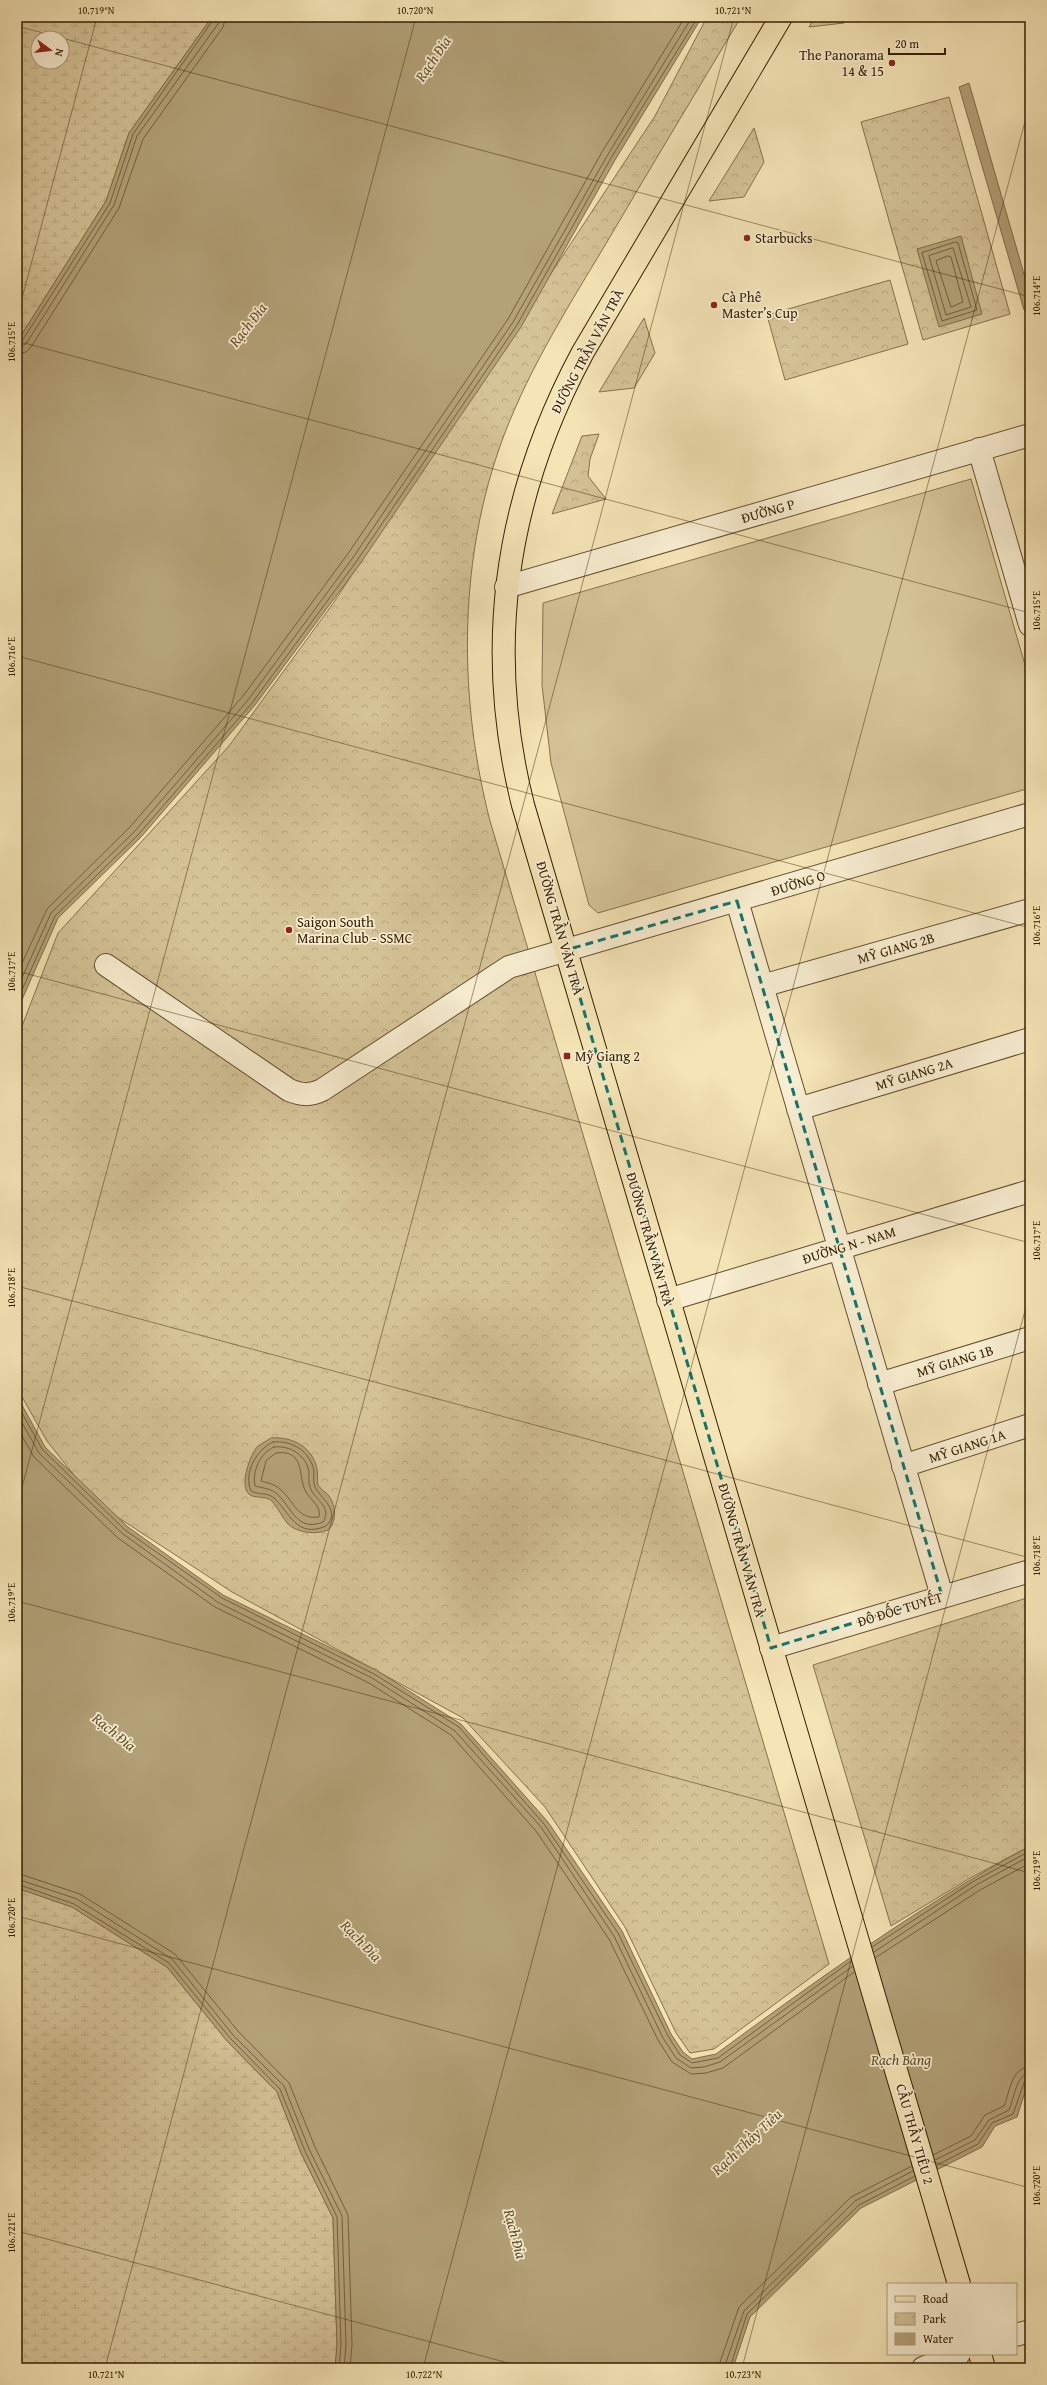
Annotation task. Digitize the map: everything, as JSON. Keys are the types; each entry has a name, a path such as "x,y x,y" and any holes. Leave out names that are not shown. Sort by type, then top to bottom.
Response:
{"main road":[{"name":"ĐƯỜNG TRẦN VĂN TRÀ","path":"781,17 567,381 531,469 514,536 506,587 503,628 504,680 512,756 523,805 838,1874"},
{"name":"CẦU THẦY TIÊU 2","path":"838,1874 959,2283"},
{"path":"980,2355 984,2368"}],"street":[{"name":"ĐƯỜNG P","path":"506,587 1030,435"},
{"path":"979,449 1030,625"},
{"name":"ĐƯỜNG O","path":"106,965 289,1090 306,1095 322,1090 509,967 1030,814"},
{"path":"737,901 942,1596"},
{"name":"MỸ GIANG 2B","path":"762,986 1030,910"},
{"name":"MỸ GIANG 2A","path":"798,1109 1030,1039"},
{"name":"ĐƯỜNG N - NAM","path":"668,1300 1030,1192"},
{"name":"MỸ GIANG 1B","path":"879,1384 1030,1338"},
{"name":"MỸ GIANG 1A","path":"903,1466 1030,1425"},
{"name":"ĐÔ ĐỐC TUYẾT","path":"771,1648 1030,1571"},
{"path":"1017,2335 1030,2331"},
{"path":"923,2368 956,2355"}],"highlighted area":[{"path":"737,901 942,1596 771,1648 566,950"}],"green space":[{"path":"17,17 212,17 129,133 106,201 17,342"},
{"path":"707,17 741,17 560,320 520,396 509,422 499,449 486,494 476,540 470,587 468,634 468,682 473,729 480,775 490,821 829,1964 714,2049 690,2053 676,2033 625,1927 545,1807 463,1718 232,1592 96,1503 47,1441 17,1388 17,1039 58,933 229,746 334,602 655,116"},
{"path":"815,17 847,17 844,23 809,27"},
{"path":"949,97 1010,314 923,340 861,122"},
{"path":"754,128 764,162 744,197 709,201"},
{"path":"890,280 908,344 785,380 767,315"},
{"path":"644,318 655,353 634,388 599,392"},
{"path":"599,434 590,459 588,476 606,499 552,514 582,436"},
{"path":"971,479 1030,682 1030,788 598,913 589,905 551,763 542,685 543,603"},
{"path":"1030,1597 1030,1846 972,1877 891,1926 813,1665"},
{"path":"17,1888 72,1907 167,1967 227,2041 277,2092 301,2153 333,2218 337,2345 335,2368 17,2368"}],"water":[{"name":"Rạch Đỉa","path":"212,17 702,17 615,160 521,327 360,564 255,705 141,837 58,918 17,1011 17,342 106,201 129,133"},
{"path":"969,83 1030,295 1030,308 1024,310 959,87"},
{"path":"961,236 982,314 939,327 917,249"},
{"path":"17,1396 45,1447 128,1527 223,1595 376,1670 461,1724 548,1822 622,1931 671,2034 683,2052 692,2059 716,2054 830,1971 908,1919 948,1893 1030,1846 1030,2076 1017,2117 995,2126 982,2147 861,2208 750,2317 733,2368 335,2368 337,2345 333,2218 301,2153 277,2092 227,2041 167,1967 72,1907 17,1888"},
{"path":"271,1438 294,1441 306,1449 311,1455 317,1469 318,1485 329,1496 333,1504 334,1518 328,1530 313,1533 296,1529 288,1524 272,1501 266,1498 251,1495 246,1490 245,1477 252,1456 258,1446"}],"place":[{"name":"The Panorama 14 & 15","path":"892,63"},
{"name":"Starbucks","path":"747,238"},
{"name":"Cà Phê Master’s Cup","path":"714,305"},
{"name":"Saigon South Marina Club - SSMC","path":"289,930"},
{"name":"Mỹ Giang 2","path":"567,1056"}],"water label":[{"name":"Rạch Bàng","path":"901,2060"},
{"name":"Rạch Thầy Tiêu","path":"747,2142"}]}
